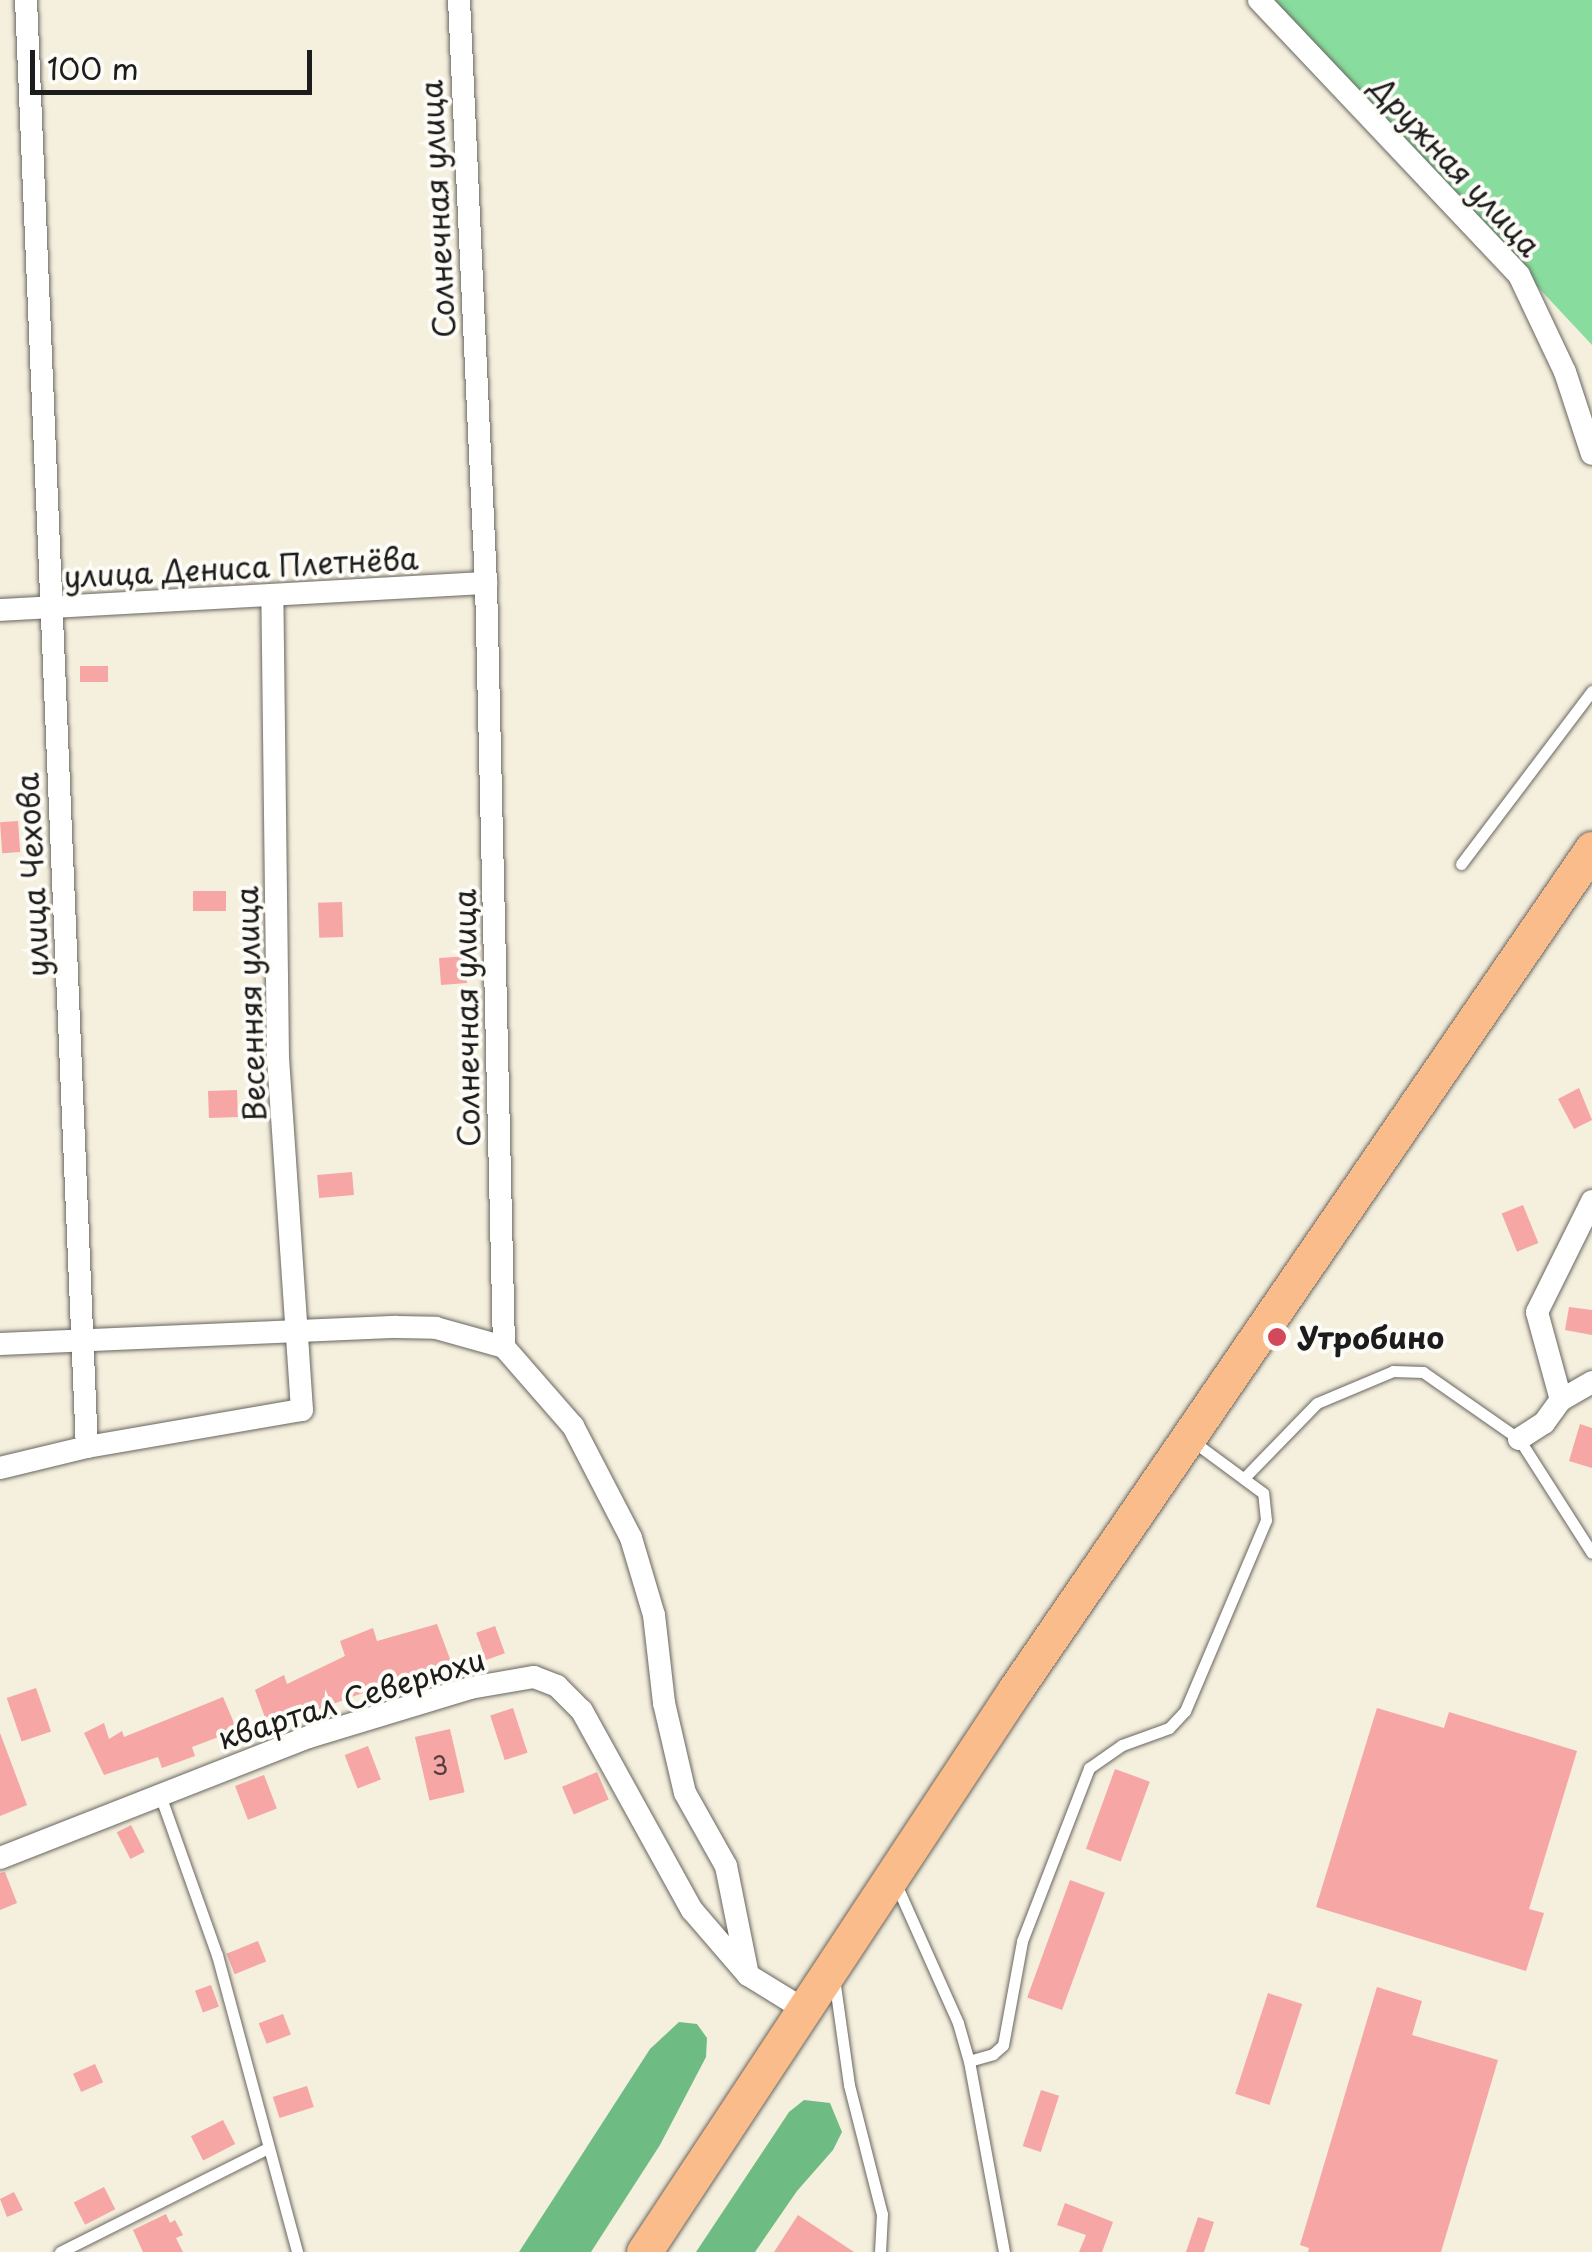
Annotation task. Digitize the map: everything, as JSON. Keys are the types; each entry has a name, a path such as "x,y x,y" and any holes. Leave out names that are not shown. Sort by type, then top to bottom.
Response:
{"main road":[{"path":"644,2252 1014,1690 1592,849"}],"street":[{"name":"улица Чехова","path":"26,0 87,1447"},
{"name":"Солнечная улица","path":"458,0 486,583 504,1347"},
{"name":"Дружная улица","path":"1259,0 1519,275 1564,372 1592,454"},
{"name":"улица Дениса Плетнёва","path":"0,610 486,583"},
{"name":"Весенняя улица","path":"87,1447 302,1410 278,1059 272,595"},
{"path":"1561,1400 1537,1312 1592,1201"},
{"path":"0,1344 296,1329 436,1328 504,1347 573,1426 631,1538 654,1615 664,1702 685,1793 726,1866 748,1974"},
{"path":"1519,1439 1544,1424 1561,1400 1592,1382"},
{"path":"0,1468 87,1447"},
{"name":"квартал Северюхи","path":"0,1858 308,1737 470,1688 534,1677 548,1680 582,1711 692,1910 748,1974 805,2010"}],"lane":[{"path":"1461,864 1592,690"},
{"path":"1245,1477 1317,1402 1393,1371 1423,1372 1519,1439 1592,1552"},
{"path":"969,2061 994,2054 1003,2045 1022,1941 1089,1768 1122,1745 1169,1728 1197,1692 1266,1520 1264,1493 1188,1438"},
{"path":"160,1795 217,1955 297,2252"},
{"path":"893,1878 938,1976 969,2061 1004,2252"},
{"path":"832,1968 849,2085 882,2214 880,2252"},
{"path":"60,2252 268,2148"}],"green space":[{"path":"1269,0 1592,0 1592,345"},
{"path":"679,2022 697,2024 707,2038 706,2057 660,2145 591,2252 519,2252 650,2049"},
{"path":"804,2100 830,2103 842,2132 833,2150 797,2191 755,2252 696,2252 789,2112"}],"building":[{"path":"80,666 108,666 108,682 80,682"},
{"path":"18,821 20,852 2,853 0,822"},
{"path":"193,891 226,891 226,911 193,911"},
{"path":"342,902 343,937 319,938 318,903"},
{"path":"471,956 472,972 466,973 467,983 441,985 439,958"},
{"path":"1579,1088 1592,1120 1574,1129 1558,1099"},
{"path":"237,1090 238,1117 209,1118 208,1091"},
{"path":"352,1172 354,1195 319,1198 317,1175"},
{"path":"1523,1205 1538,1243 1517,1252 1502,1214"},
{"path":"1569,1307 1592,1310 1592,1335 1565,1330"},
{"path":"1580,1424 1592,1428 1592,1468 1569,1461"},
{"path":"437,1624 453,1667 405,1683 403,1678 317,1710 314,1700 267,1723 255,1690 284,1675 287,1684 345,1656 340,1641 373,1628 377,1641"},
{"path":"495,1626 505,1653 486,1660 476,1633"},
{"path":"36,1688 51,1731 22,1742 7,1698"},
{"path":"223,1697 237,1730 192,1747 195,1756 162,1768 158,1757 104,1775 84,1733 104,1723 109,1739 122,1731 124,1737"},
{"path":"513,1708 528,1753 505,1760 490,1715"},
{"path":"1377,1708 1444,1728 1449,1712 1577,1751 1529,1909 1544,1913 1526,1971 1316,1907"},
{"path":"450,1729 465,1792 430,1800 415,1737"},
{"path":"0,1733 27,1805 0,1816"},
{"path":"368,1746 381,1780 358,1789 345,1755"},
{"path":"1115,1769 1150,1782 1121,1862 1086,1849"},
{"path":"597,1772 609,1800 574,1814 562,1787"},
{"path":"264,1775 277,1809 248,1820 235,1786"},
{"path":"131,1825 145,1852 130,1859 117,1832"},
{"path":"5,1872 17,1903 0,1910 0,1873"},
{"path":"1070,1880 1105,1893 1062,2010 1027,1997"},
{"path":"258,1941 266,1961 235,1974 226,1954"},
{"path":"211,1985 219,2007 203,2012 195,1991"},
{"path":"1377,1987 1422,2001 1412,2035 1498,2060 1441,2252 1308,2252 1309,2248 1300,2245"},
{"path":"1268,1993 1302,2004 1269,2105 1235,2094"},
{"path":"283,2014 291,2035 267,2044 259,2023"},
{"path":"95,2064 103,2082 81,2092 73,2074"},
{"path":"307,2086 314,2107 280,2118 273,2097"},
{"path":"1041,2090 1059,2096 1041,2152 1023,2146"},
{"path":"223,2120 235,2144 203,2160 191,2136"},
{"path":"104,2187 115,2209 85,2225 74,2202"},
{"path":"14,2192 23,2210 7,2217 0,2199"},
{"path":"1065,2203 1113,2222 1102,2252 1079,2252 1086,2235 1057,2225"},
{"path":"166,2214 170,2223 175,2220 183,2235 176,2238 183,2252 143,2252 133,2230"},
{"path":"798,2215 854,2252 774,2252"},
{"path":"1198,2217 1214,2222 1204,2252 1186,2252"}],"place":[{"name":"Утробино","path":"1277,1337"}]}
